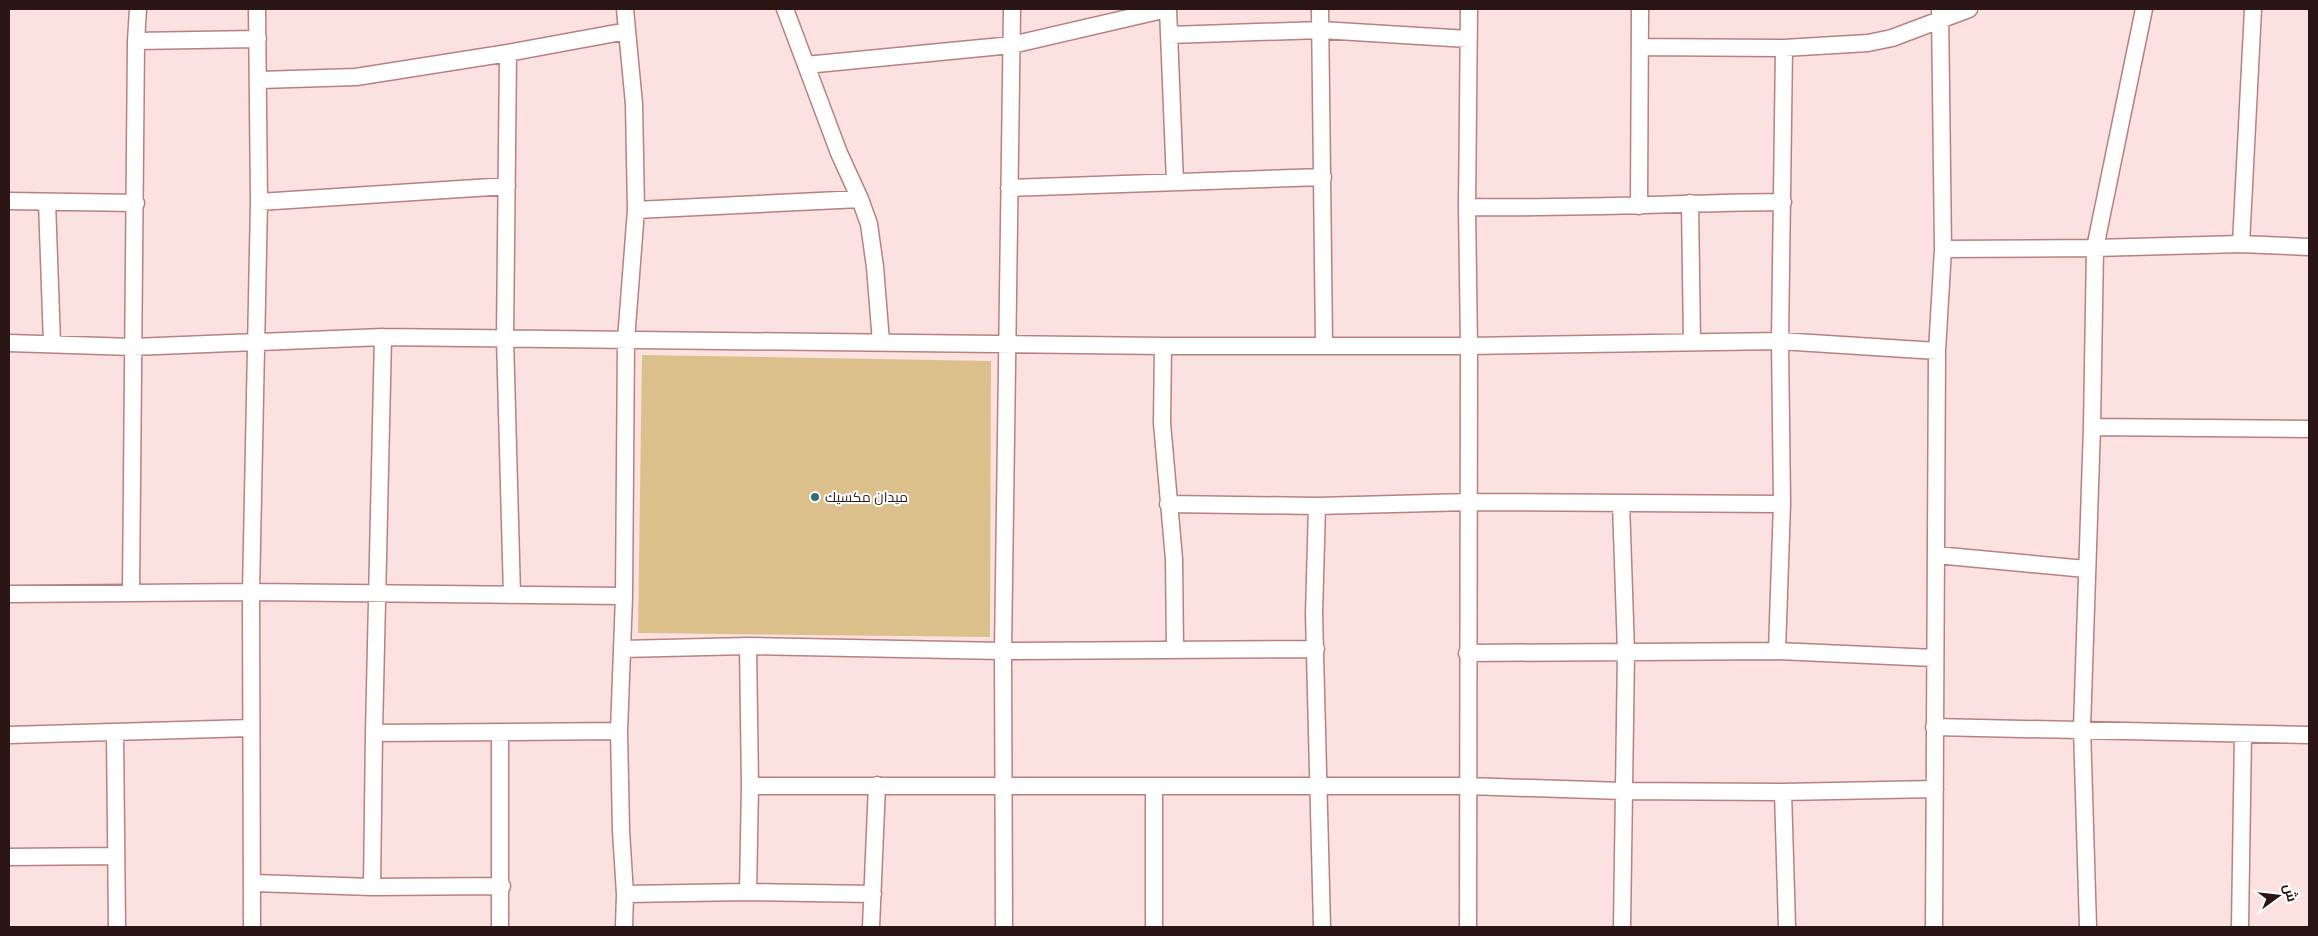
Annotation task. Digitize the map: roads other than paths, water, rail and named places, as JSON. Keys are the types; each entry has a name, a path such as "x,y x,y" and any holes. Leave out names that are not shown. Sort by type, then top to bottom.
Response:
{"street":[{"path":"131,592 136,41 138,9"},
{"path":"252,927 251,592 257,341 260,80 257,9"},
{"path":"624,9 634,104 636,210 626,340 624,596 619,731 621,831 625,894 624,927"},
{"path":"785,9 839,153 860,198 870,233 881,342"},
{"path":"1004,927 1003,651 1012,9"},
{"path":"806,65 1012,45 1168,9 1175,182"},
{"path":"1320,9 1324,344"},
{"path":"1468,927 1467,653 1470,346 1467,207 1469,9"},
{"path":"1639,206 1640,9"},
{"path":"1640,47 1784,48 1881,41 1940,14 1969,9"},
{"path":"2088,927 2082,728 2092,427 2095,248 2144,9"},
{"path":"2241,244 2253,9"},
{"path":"1934,927 1937,351 1943,249 1940,14"},
{"path":"1169,35 1321,30 1468,39"},
{"path":"260,80 356,77 508,54 627,31"},
{"path":"136,41 258,39"},
{"path":"1777,652 1782,504 1780,341 1784,48"},
{"path":"508,54 505,338 512,595"},
{"path":"1009,188 1323,177"},
{"path":"259,202 507,186"},
{"path":"636,210 860,198"},
{"path":"9,201 136,203"},
{"path":"47,202 52,343"},
{"path":"1467,207 1545,208 1783,202"},
{"path":"1690,203 1692,342"},
{"path":"1943,249 2095,248 2241,244 2309,247"},
{"path":"372,887 383,338"},
{"path":"9,343 133,347 257,341 505,338 1163,346 1324,344 1470,346 1780,341 1937,351"},
{"path":"1163,346 1162,422 1174,559 1176,650"},
{"path":"2092,427 2309,429"},
{"path":"1168,504 1317,506 1469,502 1782,504"},
{"path":"1621,503 1626,651 1622,927"},
{"path":"1317,506 1314,565 1322,927"},
{"path":"1936,556 2086,568"},
{"path":"9,594 251,592 624,596"},
{"path":"622,649 748,646 1003,651 1316,649"},
{"path":"748,646 750,786 748,892"},
{"path":"1467,653 1777,652 1934,658"},
{"path":"1934,726 2082,728 2309,735"},
{"path":"9,735 251,728"},
{"path":"374,734 619,731"},
{"path":"500,732 502,886 500,927"},
{"path":"115,733 117,927"},
{"path":"2240,927 2243,734"},
{"path":"750,786 1004,784 1320,788 1467,786 1623,791 1783,792 1935,789"},
{"path":"871,927 877,785"},
{"path":"1154,786 1154,927"},
{"path":"1783,792 1787,927"},
{"path":"9,857 116,856"},
{"path":"252,883 372,887 502,886"},
{"path":"625,894 748,892 873,894"}],"place":[{"name":"ميدان مكسيك","path":"815,497"}]}
